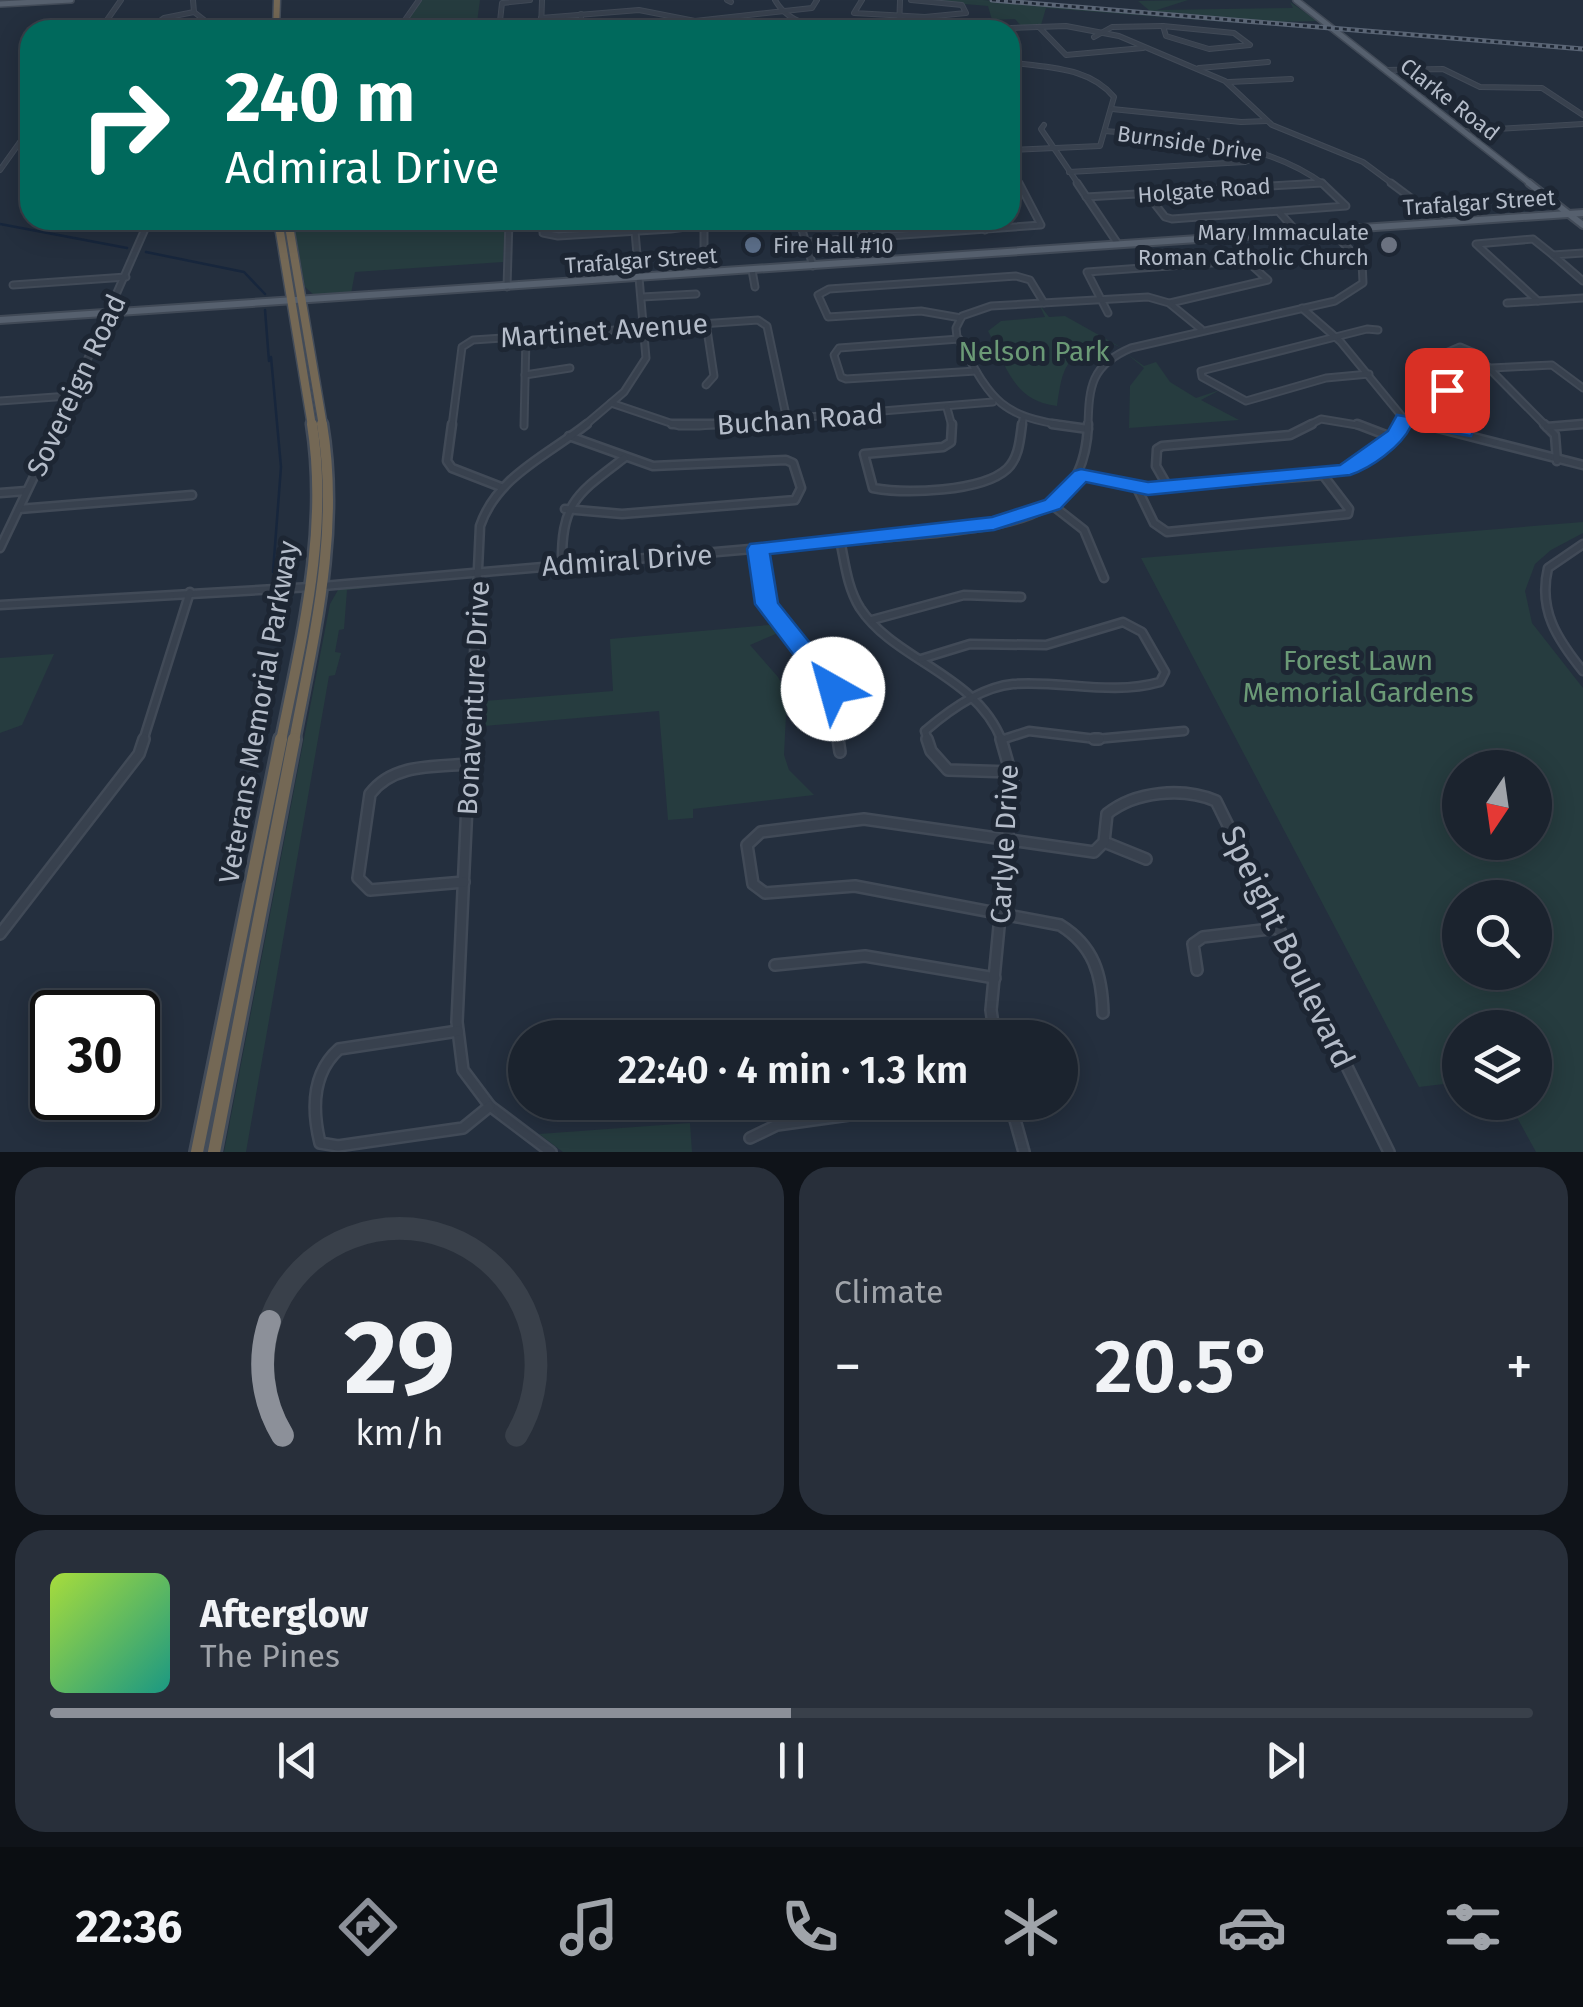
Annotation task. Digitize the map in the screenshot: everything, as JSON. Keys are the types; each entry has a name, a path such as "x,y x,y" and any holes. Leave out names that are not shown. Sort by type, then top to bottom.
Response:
{"highway":[{"name":"Veterans Memorial Parkway","path":"280,230 297,301"},
{"name":"Veterans Memorial Parkway","path":"214,1152 318,586 317,456 289,230"},
{"name":"Veterans Memorial Parkway","path":"197,1152 318,586"}],"main road":[{"path":"0,4 71,0"},
{"name":"Clarke Road","path":"1296,0 1583,225"},
{"name":"Trafalgar Street","path":"0,320 1583,213"}],"street":[{"path":"193,0 194,12"},
{"path":"405,20 419,0"},
{"path":"500,20 502,3 530,0"},
{"path":"542,0 542,18 663,10 692,20"},
{"path":"775,0 782,13 800,20"},
{"path":"706,20 812,8 818,0"},
{"path":"862,0 854,13 966,14 962,4 911,0"},
{"path":"899,20 900,0"},
{"path":"161,20 194,12 205,20"},
{"path":"581,14 581,20"},
{"path":"1020,27 1066,23 1102,32 1198,68 1227,82 1268,121 1363,162 1443,222"},
{"path":"1094,38 1122,24 1163,26 1234,32 1250,45 1198,48 1166,36 1163,26"},
{"path":"1039,26 1066,55 1128,52 1146,47"},
{"path":"1198,68 1268,62"},
{"path":"1020,64 1088,78 1112,92 1112,109 1100,146 1020,150"},
{"path":"1386,70 1443,69 1480,87 1542,88 1583,115"},
{"path":"1227,82 1291,79"},
{"path":"1112,109 1241,122 1268,121"},
{"path":"1464,131 1583,124"},
{"path":"1044,125 1042,130 1052,149 1118,244"},
{"name":"Burnside Drive","path":"1105,131 1233,145 1268,153 1296,164 1322,183"},
{"path":"0,170 20,142"},
{"path":"1069,172 1245,162 1268,153"},
{"path":"1146,194 1165,217 1172,219 1346,206 1322,183"},
{"name":"Holgate Road","path":"1086,197 1322,183"},
{"path":"1020,191 1040,225 1020,227"},
{"path":"1279,212 1297,232"},
{"name":"Sovereign Road","path":"0,548 111,313 145,230"},
{"path":"507,287 509,230"},
{"path":"543,230 543,234 550,236 652,230"},
{"path":"704,230 704,249"},
{"path":"802,230 813,266"},
{"path":"862,230 865,238"},
{"path":"806,242 985,230"},
{"path":"1330,230 1362,262 1363,283 1355,292 1335,301 1130,348 1109,358 1098,370 1081,475 1137,488 1324,475 1354,467 1392,438 1404,419"},
{"name":"Bonaventure Drive","path":"551,1152 490,1106 463,1070 458,1031 480,526 488,502 501,487 611,404 644,366 635,232"},
{"path":"1538,301 1476,244 1533,239 1583,280"},
{"path":"1553,255 1583,252"},
{"path":"1108,313 1087,272 1238,261 1249,263 1268,280 1169,303"},
{"path":"752,270 755,287"},
{"path":"1044,303 1030,280 1016,276 829,288 818,294 828,317 921,310 961,318 990,306 1044,303 1101,298 1148,297 1169,303 1202,330"},
{"path":"13,285 126,277"},
{"path":"642,297 696,294"},
{"path":"1506,303 1583,298"},
{"path":"1302,308 1335,337 1404,419 1583,465"},
{"path":"961,318 956,328 959,340 993,402 1023,419 1088,428"},
{"name":"Martinet Avenue","path":"501,487 452,468 448,461 462,347 472,340 749,319 764,322 787,420"},
{"path":"706,323 714,376 706,386"},
{"path":"1369,374 1326,378 1250,400 1202,377 1201,372 1208,367 1378,330"},
{"path":"524,427 526,336"},
{"path":"959,340 839,348 834,355 841,377 846,380 976,371"},
{"path":"1464,432 1469,419 1466,411 1423,363 1454,348 1466,348 1490,368 1547,426 1558,443 1557,461"},
{"path":"1490,368 1552,365 1583,388"},
{"path":"525,375 570,368"},
{"path":"0,401 69,396"},
{"name":"Buchan Road","path":"611,404 679,426 993,402"},
{"path":"947,408 952,424 950,442 943,447 864,454 873,488 887,491 972,484 993,476 1006,470 1015,458 1023,419"},
{"path":"1168,488 1156,466 1157,448 1162,446 1290,436 1331,419 1355,423 1392,438"},
{"path":"1547,426 1583,424"},
{"path":"565,509 622,514 794,500 800,495 793,463 786,460 668,467 624,458 568,436"},
{"path":"562,565 560,522 565,509 624,458"},
{"name":"Admiral Drive","path":"0,605 318,586 758,549 994,523 1052,505 1081,475"},
{"path":"1137,488 1154,524 1167,532 1348,514 1349,509 1324,475"},
{"path":"0,493 26,491"},
{"path":"18,509 192,496"},
{"path":"1052,505 1084,530 1104,578"},
{"name":"Carlyle Drive","path":"840,540 851,588 872,620 975,700 1004,739 1012,772 994,1020"},
{"path":"1583,544 1548,568 1542,602 1554,634 1583,670"},
{"path":"758,549 767,604 832,682 840,752"},
{"path":"0,934 139,754 190,592"},
{"path":"872,620 920,601 1006,594 1022,597"},
{"path":"922,659 944,646 965,641 1043,646 1124,622 1142,632 1165,672 1160,682 1152,686 1096,690 1010,684 938,718 925,731 931,751 948,770 1012,772"},
{"path":"1004,739 1029,731 1096,739 1184,731"},
{"path":"464,882 386,891 370,890 358,878 370,794 376,782 389,774 470,764"},
{"name":"Speight Boulevard","path":"1104,842 1107,814 1122,801 1191,792 1206,794 1216,801 1389,1152"},
{"path":"1103,1014 1100,972 1090,948 1077,934 1060,925 855,886 765,893 753,884 747,845 760,832 864,819 1087,853 1104,842 1146,859"},
{"path":"1198,970 1191,951 1193,944 1203,937 1278,928"},
{"path":"774,965 865,956 995,978"},
{"path":"458,1031 339,1049 330,1055 319,1078 316,1130 320,1143 338,1146 463,1128 490,1106"},
{"path":"750,1138 777,1125 813,1120"},
{"path":"1015,1120 1024,1152"}],"green space":[{"path":"422,0 480,0 477,20 408,18"},
{"path":"917,0 983,0 1252,24 1046,8 1041,25 1021,26 1020,20 992,20 988,6"},
{"path":"1188,0 1157,10 1293,8 1290,2 1318,21 1279,22 1150,11 1138,1"},
{"path":"295,230 505,230 503,262 355,272 351,294 314,295 305,287"},
{"name":"Nelson Park","path":"1039,304 1049,317 1065,316 1122,348 1102,339 1073,358 1061,381 1057,406 1042,403 1021,390 988,331 1001,321 1045,317"},
{"path":"1127,354 1144,366 1156,362 1170,382 1196,398 1220,390 1201,400 1239,420 1129,428 1130,386 1144,368"},
{"name":"Forest Lawn Memorial Gardens","path":"1583,522 1583,533 1551,550 1535,564 1525,591 1532,623 1583,688 1583,1152 1536,1152 1518,1120 1552,1120 1552,1010 1442,1010 1442,1084 1419,1087 1141,558"},
{"path":"348,585 365,588 347,590 344,629 339,630 335,652 341,653 335,675 329,676 246,1152 224,1152 330,604 338,590"},
{"path":"769,625 778,633 750,645 778,677 787,695 784,755 789,770 814,795 693,809 693,818 668,820 659,711 484,726 484,701 613,691 610,639"},
{"path":"54,654 22,725 0,733 0,658"},
{"path":"690,1123 692,1152 563,1152 539,1134"}],"waterway":[{"path":"0,224 20,228"},
{"path":"32,230 127,248"},
{"path":"146,252 244,272 265,294"},
{"path":"265,310 269,361"},
{"path":"271,357 281,467 273,572"}],"railway":[{"path":"992,0 1583,49"}],"place":[{"name":"Fire Hall #10","path":"753,245"},
{"name":"Mary Immaculate Roman Catholic Church","path":"1389,245"}],"route":[{"path":"833,689 832,682 776,620 767,604 758,549 994,523 1052,505 1081,475 1148,488 1343,471 1397,434 1404,419 1464,432 1469,419 1466,411 1447,390"}]}
